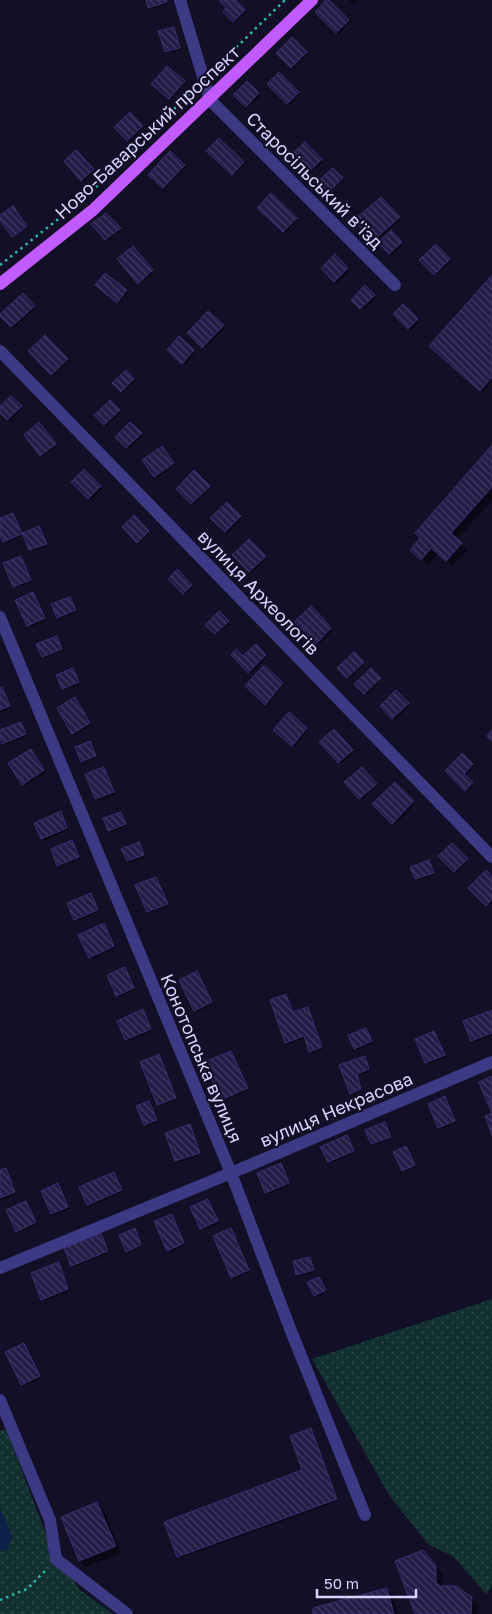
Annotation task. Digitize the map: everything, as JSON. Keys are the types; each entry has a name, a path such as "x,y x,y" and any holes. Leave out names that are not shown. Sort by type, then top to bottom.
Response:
{"main road":[{"name":"Ново-Баварський проспект","path":"0,284 93,210 210,100 312,0"}],"street":[{"path":"180,0 210,100"},
{"name":"Старосільський в'їзд","path":"210,100 395,285"},
{"name":"вулиця Археологів","path":"0,351 492,858"},
{"name":"Конотопська вулиця","path":"0,617 231,1173 291,1331 365,1515"},
{"name":"вулиця Некрасова","path":"0,1268 231,1173 492,1062"},
{"path":"0,1400 50,1520 56,1559 127,1614"}],"path":[{"path":"0,265 85,198 285,0"},
{"path":"0,1600 27,1589 56,1559"}],"green space":[{"path":"492,1299 492,1586 486,1594 453,1556 429,1545 389,1495 312,1359"},
{"path":"6,1429 47,1537 79,1589 113,1614 0,1614 0,1547 10,1543 12,1537 0,1508 0,1431"}],"water":[{"path":"0,1508 12,1537 8,1549 0,1551"}],"building":[{"path":"146,0 166,0 167,2 148,8"},
{"path":"219,0 236,0 245,10 233,22 223,12 226,8"},
{"path":"326,0 329,0 349,20 336,33 315,12"},
{"path":"174,27 180,48 165,52 158,31"},
{"path":"292,37 307,52 291,68 276,53"},
{"path":"167,66 185,81 169,99 151,84"},
{"path":"279,72 299,92 287,104 267,84"},
{"path":"247,81 259,93 246,107 233,95"},
{"path":"130,112 143,126 127,141 114,127"},
{"path":"219,138 244,162 232,175 206,151"},
{"path":"305,142 322,159 309,172 292,154"},
{"path":"76,150 94,169 81,181 64,161"},
{"path":"170,151 185,165 163,188 148,175"},
{"path":"333,168 343,178 327,194 316,183"},
{"path":"271,193 297,218 283,232 257,208"},
{"path":"381,197 400,217 373,241 354,220"},
{"path":"13,206 27,226 12,237 0,220 0,215"},
{"path":"106,213 121,228 105,240 91,224"},
{"path":"391,230 402,242 389,254 378,243"},
{"path":"436,244 450,259 434,275 419,260"},
{"path":"133,246 153,270 138,284 117,259"},
{"path":"335,254 348,268 334,282 321,268"},
{"path":"105,273 127,290 117,303 95,285"},
{"path":"492,275 492,377 480,391 429,346"},
{"path":"365,285 375,295 360,309 351,300"},
{"path":"23,293 35,306 11,327 0,314"},
{"path":"403,304 418,319 408,329 393,314"},
{"path":"208,311 224,325 202,348 187,333"},
{"path":"45,335 68,359 51,375 28,351"},
{"path":"179,336 194,350 182,364 167,350"},
{"path":"126,370 134,379 121,392 112,383"},
{"path":"11,396 22,406 7,420 0,413 0,406"},
{"path":"110,400 120,410 104,425 94,415"},
{"path":"39,422 56,444 40,456 24,435"},
{"path":"130,422 142,433 126,448 115,437"},
{"path":"492,445 492,487 451,533 462,543 446,561 431,548 421,560 410,550 420,538 415,533"},
{"path":"162,446 174,463 154,477 142,460"},
{"path":"84,469 101,486 88,499 71,482"},
{"path":"194,470 210,486 191,504 176,489"},
{"path":"227,502 241,516 225,532 210,518"},
{"path":"13,513 22,534 3,542 0,535 0,518"},
{"path":"134,515 149,531 137,543 122,527"},
{"path":"39,526 47,544 29,550 22,533"},
{"path":"249,539 266,556 249,572 232,555"},
{"path":"21,556 31,580 13,587 3,563"},
{"path":"177,569 192,585 183,594 168,579"},
{"path":"33,592 45,618 27,626 15,600"},
{"path":"70,597 76,610 57,618 51,604"},
{"path":"311,606 319,614 303,630 294,622"},
{"path":"219,611 229,621 215,634 205,625"},
{"path":"319,614 331,628 316,644 303,630"},
{"path":"57,636 62,649 42,657 36,644"},
{"path":"256,644 266,655 248,673 231,655 236,649 243,656"},
{"path":"354,652 364,662 347,678 337,668"},
{"path":"264,665 283,683 265,705 245,686"},
{"path":"73,668 79,682 62,689 56,675"},
{"path":"371,668 381,678 364,694 354,684"},
{"path":"2,687 10,706 0,710 0,688"},
{"path":"396,690 409,703 392,719 380,706"},
{"path":"75,697 90,723 72,734 57,708"},
{"path":"289,712 307,728 292,746 273,730"},
{"path":"21,722 26,734 2,744 0,730"},
{"path":"334,729 353,750 338,763 319,742"},
{"path":"492,730 492,741 487,736"},
{"path":"90,741 96,756 81,762 75,747"},
{"path":"31,749 44,770 22,785 8,763"},
{"path":"462,753 473,764 464,774 473,782 465,791 445,771"},
{"path":"104,767 114,792 95,799 85,774"},
{"path":"362,767 377,784 359,799 344,782"},
{"path":"395,782 414,801 392,824 372,804"},
{"path":"61,811 67,828 41,839 34,823"},
{"path":"121,812 126,824 108,831 103,818"},
{"path":"72,840 79,857 57,866 51,849"},
{"path":"139,842 144,855 127,861 121,849"},
{"path":"452,843 468,859 454,872 438,856"},
{"path":"429,860 434,873 415,879 410,867"},
{"path":"486,870 492,876 492,899 486,906 468,888"},
{"path":"156,877 168,904 147,912 135,885"},
{"path":"91,893 98,910 74,920 67,903"},
{"path":"104,923 114,946 89,958 78,935"},
{"path":"125,967 134,988 116,996 107,975"},
{"path":"197,971 212,1002 194,1011 179,980"},
{"path":"286,994 293,1012 308,1007 322,1047 309,1052 304,1036 285,1043 270,1000"},
{"path":"143,1009 151,1029 125,1040 117,1021"},
{"path":"492,1010 492,1033 471,1041 463,1021"},
{"path":"366,1028 372,1041 354,1049 348,1035"},
{"path":"434,1031 445,1055 425,1063 415,1039"},
{"path":"231,1051 248,1088 221,1100 204,1062"},
{"path":"159,1054 176,1098 157,1105 140,1062"},
{"path":"365,1056 369,1069 357,1074 361,1089 350,1094 339,1065"},
{"path":"492,1076 492,1101 487,1102 479,1082"},
{"path":"445,1096 455,1121 438,1128 428,1104"},
{"path":"149,1101 157,1120 144,1125 136,1106"},
{"path":"492,1101 492,1113 487,1102"},
{"path":"492,1113 492,1136 485,1116"},
{"path":"385,1122 391,1137 371,1144 365,1130"},
{"path":"190,1124 200,1153 175,1161 165,1133"},
{"path":"347,1135 354,1151 328,1162 320,1147"},
{"path":"406,1146 415,1165 402,1171 393,1152"},
{"path":"281,1163 289,1183 265,1193 257,1173"},
{"path":"6,1168 15,1192 0,1198 0,1170"},
{"path":"114,1172 122,1190 87,1205 79,1187"},
{"path":"58,1183 68,1207 51,1214 41,1191"},
{"path":"208,1199 218,1221 200,1229 190,1207"},
{"path":"26,1201 36,1222 16,1232 6,1210"},
{"path":"172,1214 184,1243 167,1251 154,1221"},
{"path":"135,1228 141,1245 126,1252 119,1235"},
{"path":"231,1228 249,1270 231,1278 213,1236"},
{"path":"101,1233 108,1251 71,1266 64,1248"},
{"path":"310,1257 314,1270 296,1275 293,1261"},
{"path":"59,1262 68,1289 41,1300 31,1273"},
{"path":"319,1277 326,1290 314,1296 307,1282"},
{"path":"24,1343 40,1376 21,1385 5,1352"},
{"path":"311,1428 337,1499 177,1557 164,1522 302,1470 290,1436"},
{"path":"97,1502 116,1546 79,1561 61,1517"},
{"path":"423,1550 436,1566 436,1583 440,1586 456,1586 472,1597 471,1614 415,1614 395,1561"},
{"path":"387,1588 394,1614 313,1614 313,1608"}]}
